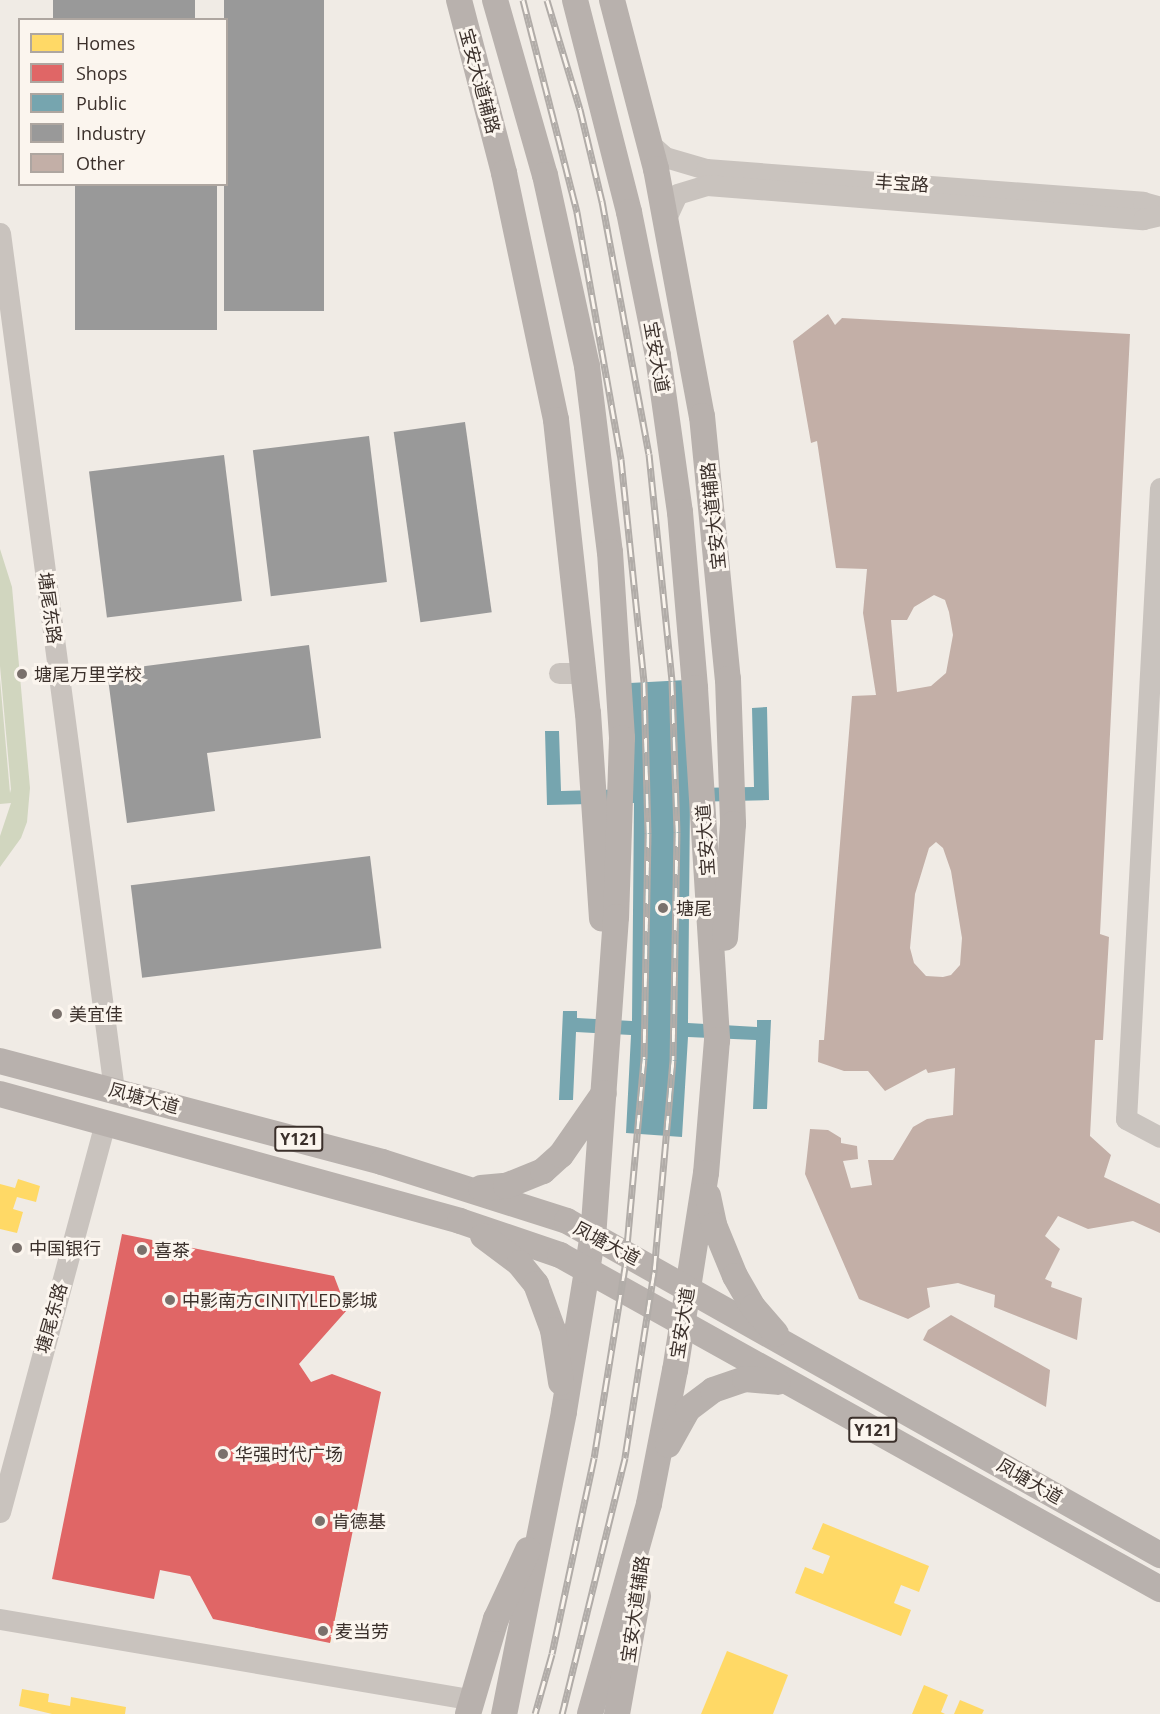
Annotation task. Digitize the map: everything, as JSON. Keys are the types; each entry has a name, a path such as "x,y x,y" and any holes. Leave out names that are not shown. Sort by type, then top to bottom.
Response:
{"main road":[{"name":"宝安大道辅路","path":"459,0 504,173 539,379 571,534 584,674 608,1018"},
{"path":"495,0 569,270 587,366 610,552 622,738 604,1093 593,1234 564,1412 504,1714"},
{"name":"宝安大道","path":"575,0 631,223 658,356 675,478 695,688 717,1040 706,1173 657,1467 649,1504 590,1714"},
{"name":"宝安大道辅路","path":"612,0 650,144 666,218 702,416 728,679 733,824 717,1040"},
{"name":"凤塘大道","path":"0,1061 382,1162 543,1211 593,1234 688,1287 730,1315 793,1346 1160,1555"},
{"path":"466,1188 506,1186 543,1171 569,1146 604,1093"},
{"name":"凤塘大道","path":"0,1094 460,1221 535,1245 588,1268 795,1388 1160,1589"},
{"path":"372,1198 382,1162"},
{"path":"706,1173 714,1225 735,1276 764,1320 793,1346"},
{"path":"460,1221 498,1246 536,1284 553,1330 564,1412"},
{"path":"657,1467 688,1410 713,1390 753,1378 795,1388"},
{"name":"宝安大道辅路","path":"617,1714 629,1665 649,1504"},
{"path":"469,1709 496,1619 543,1517"}],"street":[{"name":"丰宝路","path":"650,144 665,157 706,169 1143,202 1160,207"},
{"name":"丰宝路","path":"666,218 677,194 707,185 1143,219 1160,215"},
{"name":"塘尾东路","path":"0,233 114,1090"},
{"path":"1160,488 1154,705 1126,1119 1160,1137"},
{"path":"559,673 584,674"},
{"name":"塘尾东路","path":"0,1512 105,1123"},
{"path":"0,1618 469,1709"},
{"path":"0,1633 469,1709"}],"green space":[{"path":"0,549 12,587 30,788 27,822 21,838 0,867 0,836 11,803 0,804 0,679 10,793 11,789 0,666"}],"building: Homes":[{"path":"18,1179 40,1186 36,1202 17,1197 13,1209 23,1212 17,1233 0,1229 0,1184 15,1188"},
{"path":"92,1407 152,1418 145,1457 129,1454 114,1542 130,1544 123,1584 63,1573"},
{"path":"290,1504 355,1517 330,1642 266,1630"},
{"path":"823,1523 929,1566 919,1592 901,1585 894,1603 911,1610 901,1636 795,1593 805,1567 823,1574 830,1556 812,1549"},
{"path":"727,1651 788,1675 773,1714 701,1714"},
{"path":"924,1685 948,1695 941,1712 945,1714 912,1714"},
{"path":"22,1689 49,1694 48,1702 70,1706 71,1697 126,1707 125,1714 52,1714 19,1706"},
{"path":"960,1700 984,1710 982,1714 954,1714"}],"building: Shops":[{"name":"华强时代广场","path":"122,1234 334,1276 347,1310 299,1364 311,1382 332,1374 381,1392 330,1643 213,1619 190,1576 160,1570 154,1599 52,1579"}],"building: Public":[{"path":"686,680 690,788 754,787 752,708 767,707 769,800 690,802 688,1023 757,1027 757,1020 771,1020 767,1109 753,1109 756,1040 688,1037 682,1137 626,1133 631,1035 576,1032 573,1100 559,1100 563,1011 577,1011 577,1018 632,1021 634,803 547,805 545,731 559,731 561,791 633,789 630,683"}],"building: Industry":[{"path":"53,0 195,0 195,18 53,18"},
{"path":"224,0 324,0 324,311 224,311 224,186 228,186 228,18 224,18"},
{"path":"75,186 217,186 217,330 75,330"},
{"path":"465,422 492,612 420,622 394,432"},
{"path":"369,436 387,582 271,596 253,450"},
{"path":"224,455 242,601 107,617 89,472"},
{"path":"309,645 321,738 207,753 215,811 127,823 107,671"},
{"path":"370,856 381,948 142,978 131,885"}],"building: Other":[{"path":"828,314 835,325 842,318 1130,334 1100,934 1109,937 1103,1040 1095,1040 1090,1136 1111,1155 1104,1177 1160,1204 1160,1233 1133,1221 1088,1229 1058,1216 1045,1236 1060,1249 1045,1279 1052,1282 1051,1287 1082,1298 1077,1340 994,1307 995,1295 958,1283 927,1288 930,1307 908,1319 859,1299 805,1174 810,1129 828,1130 841,1138 841,1143 857,1146 858,1159 843,1161 851,1188 872,1185 868,1160 893,1160 913,1127 927,1119 953,1115 955,1068 928,1073 926,1069 885,1091 868,1071 844,1071 818,1062 819,1040 824,1040 852,696 876,695 863,613 867,569 836,568 817,441 811,443 793,341","holes":["934,595 945,600 953,635 946,673 931,686 897,692 891,620 907,620 914,607","936,842 943,848 951,871 962,938 960,965 951,975 943,977 926,976 914,963 910,948 915,894 929,848"]},
{"path":"951,1315 1050,1370 1046,1407 923,1340 928,1330"}],"railway":[{"path":"523,0 577,212 621,459 644,682 648,833 644,1059 625,1267 594,1458 552,1654 535,1714"},
{"path":"547,0 580,109 602,201 649,454 672,681 677,832 673,1060 654,1272 625,1458 562,1714"}],"place":[{"name":"塘尾万里学校","path":"22,674"},
{"name":"塘尾","path":"663,908"},
{"name":"美宜佳","path":"57,1014"},
{"name":"中国银行","path":"17,1248"},
{"name":"喜茶","path":"142,1250"},
{"name":"中影南方CINITYLED影城","path":"170,1300"},
{"name":"华强时代广场","path":"223,1454"},
{"name":"肯德基","path":"320,1521"},
{"name":"麦当劳","path":"323,1631"}]}
